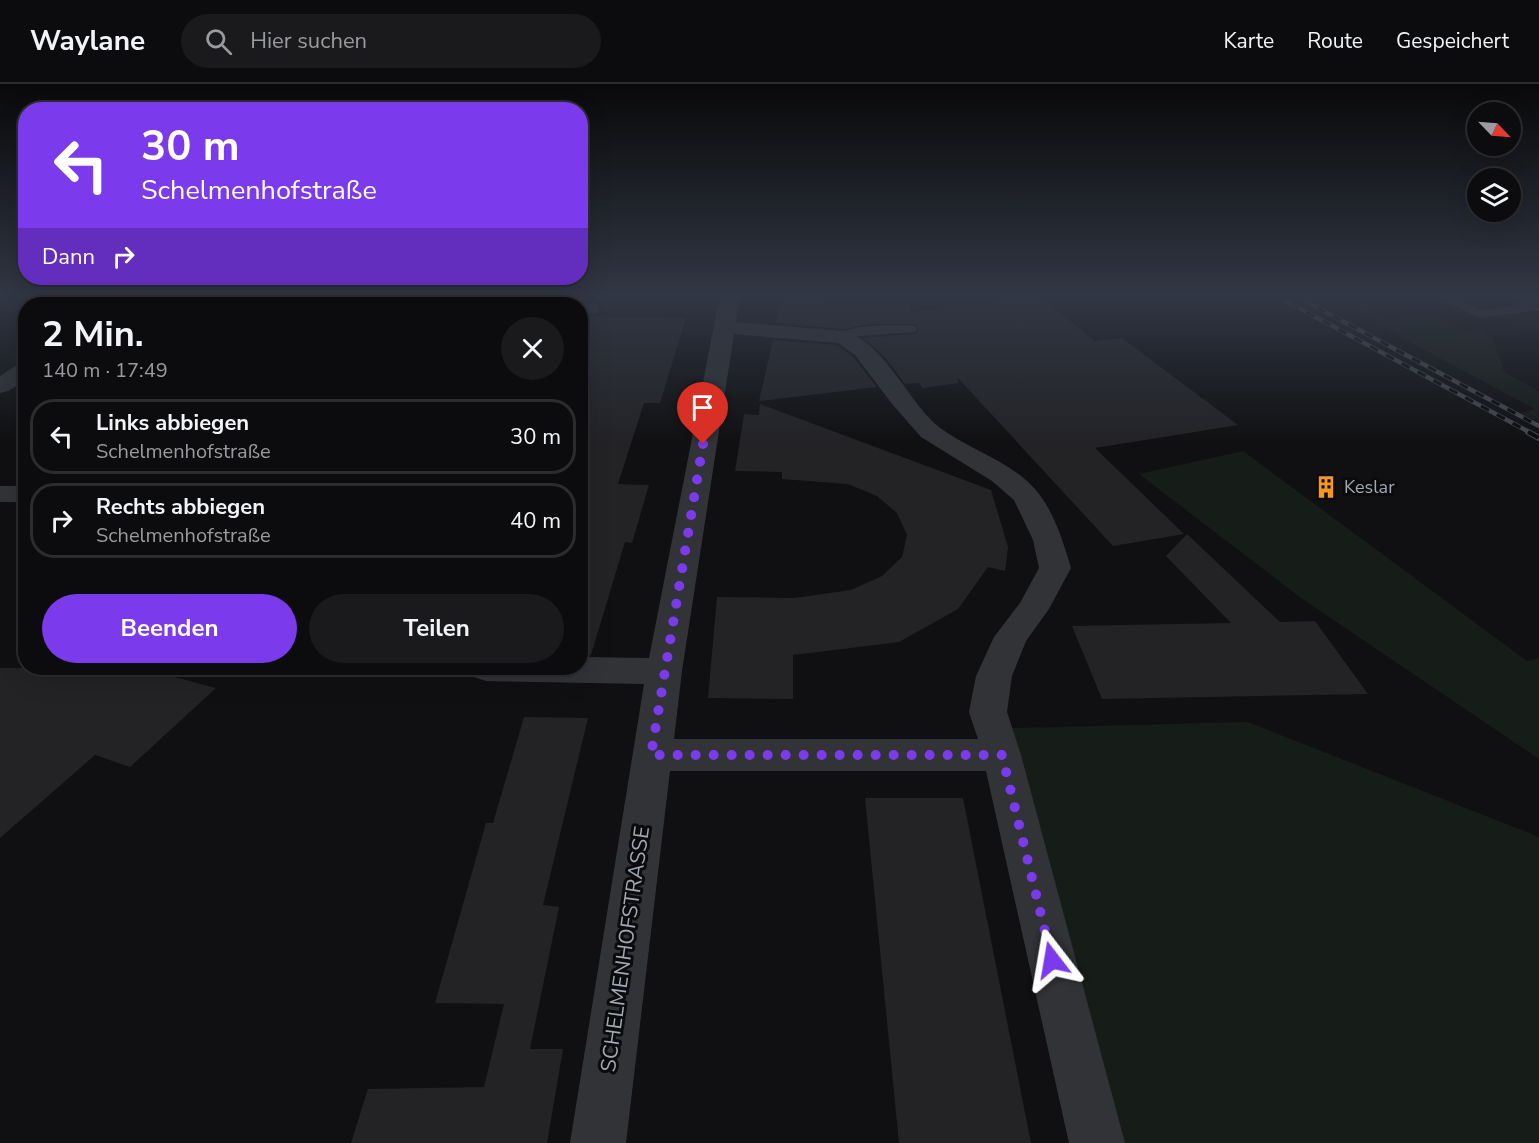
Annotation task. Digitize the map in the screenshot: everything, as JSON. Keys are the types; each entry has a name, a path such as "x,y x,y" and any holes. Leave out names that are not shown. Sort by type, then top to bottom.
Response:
{"street":[{"name":"SCHELMENHOFSTRASSE","path":"598,1143 651,755 720,344"},
{"path":"854,344 863,351 901,400 930,432 1002,475 1025,495 1048,540 1055,568 1033,609 1011,637 994,676 988,712 1002,755 1097,1143"},
{"path":"0,386 18,374"},
{"path":"0,494 18,494"},
{"path":"588,670 664,671"},
{"path":"651,755 1002,755"}],"shaded area":[{"path":"1414,344 1495,344 1504,372 1539,391 1539,422 1520,413 1535,409"},
{"path":"1243,451 1527,661 1539,658 1539,759 1301,598 1139,474"},
{"path":"1248,722 1539,837 1539,1143 1121,1143 1012,728"}],"building":[{"path":"588,344 678,344 660,403 644,403 618,484 649,485 632,543 625,542 591,655 588,655"},
{"path":"772,344 837,345 853,357 877,387 759,401"},
{"path":"870,344 1131,344 1238,425 1095,448 1184,534 1113,546 957,377 959,383 923,388 919,383 905,384 885,357"},
{"path":"760,404 991,490 1008,547 1005,571 988,567 958,609 899,642 793,655 793,699 708,698 717,597 794,598 851,590 882,576 902,557 907,535 897,513 877,496 848,484 782,479 782,472 735,471 744,414 759,415"},
{"path":"1187,534 1280,622 1315,621 1368,694 1102,699 1072,626 1231,623 1166,556"},
{"path":"0,668 18,668 18,675 167,675 216,688 130,767 95,755 0,838"},
{"path":"524,717 588,718 543,905 559,907 530,1049 563,1049 547,1143 351,1143 368,1089 484,1087 504,1004 435,1003 486,823 493,823"},
{"path":"865,798 963,798 1031,1143 899,1143"}],"railway":[{"path":"1367,344 1531,433"},
{"path":"1386,344 1539,426"},
{"path":"1528,432 1539,438"}],"place":[{"name":"Keslar","path":"1326,487"}],"route":[{"path":"703,444 651,755 1002,755 1052,960"}]}
